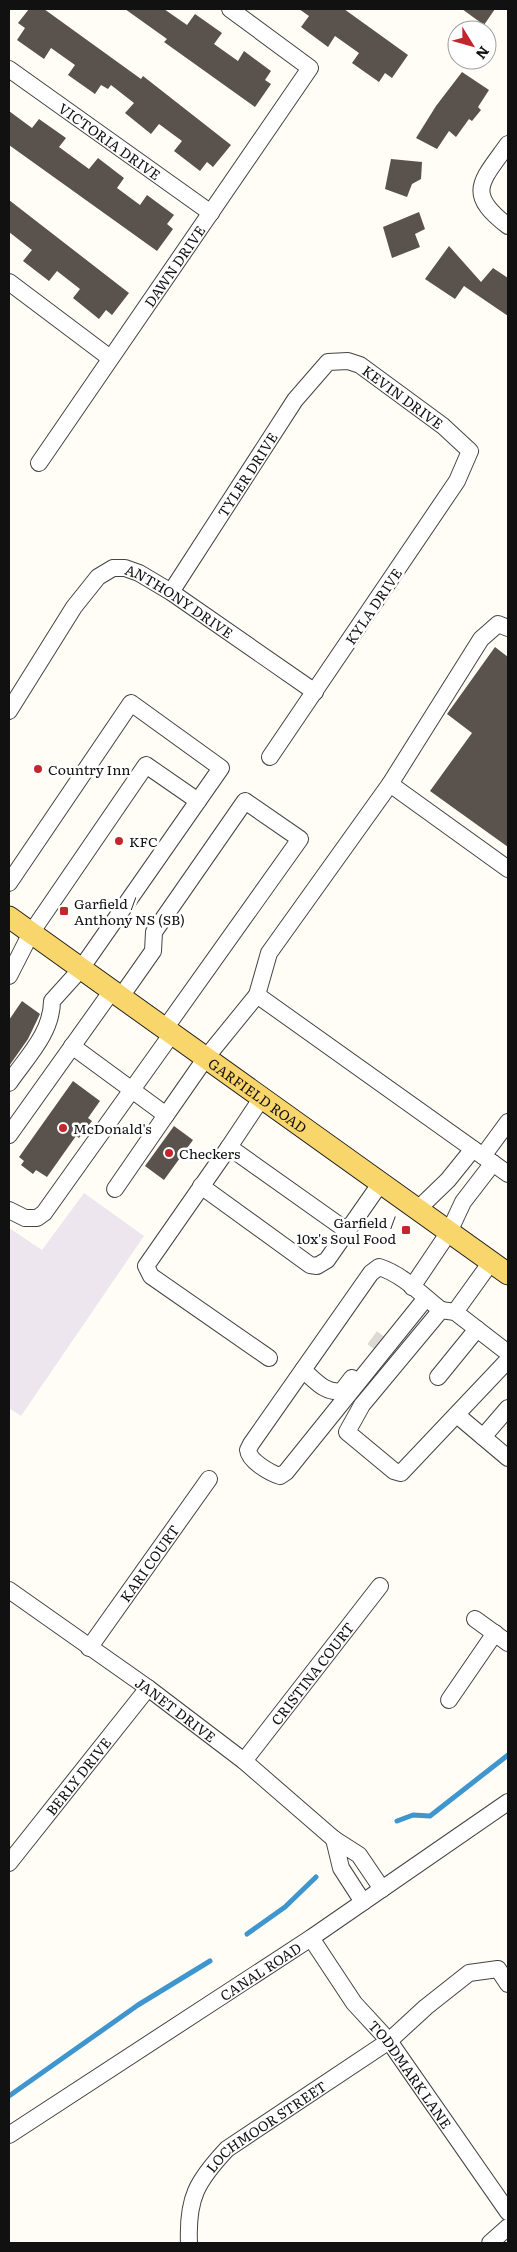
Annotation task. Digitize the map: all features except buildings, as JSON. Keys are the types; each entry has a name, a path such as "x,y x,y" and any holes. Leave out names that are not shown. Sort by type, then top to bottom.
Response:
{"main road":[{"name":"GARFIELD ROAD","path":"9,917 80,970 500,1268"}],"street":[{"name":"DAWN DRIVE","path":"39,463 310,68 230,9"},
{"name":"VICTORIA DRIVE","path":"9,69 211,213"},
{"path":"508,144 485,179 481,197 487,209 508,226"},
{"path":"9,282 110,358"},
{"name":"KEVIN DRIVE","path":"328,362 348,360 360,364 443,426 470,451"},
{"name":"TYLER DRIVE","path":"171,592 295,400 328,362"},
{"name":"KYLA DRIVE","path":"270,757 316,692 457,481 470,451"},
{"name":"ANTHONY DRIVE","path":"9,711 74,607 98,577 113,568 126,568 139,573 171,592 316,692"},
{"path":"115,1189 205,1059 257,995 269,954 390,784 480,639 498,624 508,628"},
{"path":"9,883 131,703 220,768 80,970 52,1001 52,1015 47,1029 9,1083"},
{"path":"9,976 31,934 146,765 198,801"},
{"path":"390,784 508,869"},
{"path":"9,1135 72,1046 154,951 154,932 246,801 300,839 168,1032 132,1090 44,1212 38,1218 25,1218 9,1210"},
{"path":"257,995 508,1174"},
{"path":"72,1046 166,1114"},
{"path":"262,1099 149,1259 146,1266 148,1271 269,1358"},
{"path":"412,1287 449,1232 483,1156 508,1122"},
{"path":"228,1147 346,1230"},
{"path":"417,1210 448,1180 483,1156"},
{"path":"201,1186 310,1265 322,1264 380,1184"},
{"path":"426,1298 280,1476 251,1458 248,1450 371,1273 379,1267 388,1269 426,1298 477,1329 508,1352"},
{"path":"500,1268 448,1311 362,1405 347,1432 394,1471 401,1472 508,1360"},
{"path":"384,1335 390,1328 406,1322"},
{"path":"438,1377 477,1329"},
{"path":"303,1370 327,1390 334,1392 342,1391 374,1349"},
{"path":"483,1437 508,1408"},
{"path":"457,1415 508,1458"},
{"name":"KARI COURT","path":"89,1648 209,1479"},
{"name":"CRISTINA COURT","path":"244,1761 380,1586"},
{"name":"JANET DRIVE","path":"9,1590 148,1688 244,1761 334,1839 359,1855 382,1888"},
{"path":"449,1700 502,1638 476,1619"},
{"name":"BERLY DRIVE","path":"9,1863 148,1688"},
{"name":"CANAL ROAD","path":"9,2135 311,1938 508,1802"},
{"path":"334,1839 342,1868 363,1902"},
{"name":"TODDMARK LANE","path":"311,1938 354,2003 389,2041 508,2212"},
{"name":"LOCHMOOR STREET","path":"189,2243 192,2197 205,2172 227,2149 389,2041 426,2007 469,1973 498,1969 508,1984"},
{"path":"490,2243 508,2227"}],"shaded area":[{"path":"84,1193 144,1236 21,1416 9,1408 9,1228 42,1250"}],"waterway":[{"path":"397,1821 413,1815 430,1816 508,1755"},
{"path":"247,1934 285,1907 316,1877"},
{"path":"9,2096 138,2005 210,1961"}],"tunnel":[{"path":"374,1349 384,1335"}],"place":[{"name":"Country Inn","path":"38,769"},
{"name":"KFC","path":"119,841"},
{"name":"Garfield / Anthony NS (SB)","path":"64,911"},
{"name":"McDonald's","path":"63,1128"},
{"name":"Checkers","path":"169,1153"},
{"name":"Garfield / 10x's Soul Food","path":"406,1230"}]}
